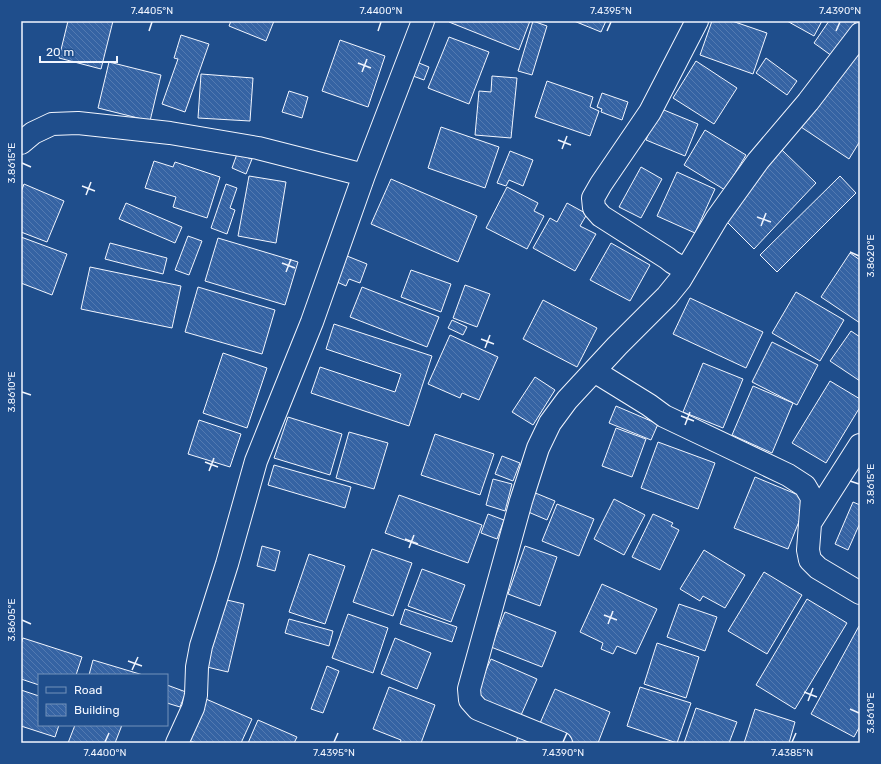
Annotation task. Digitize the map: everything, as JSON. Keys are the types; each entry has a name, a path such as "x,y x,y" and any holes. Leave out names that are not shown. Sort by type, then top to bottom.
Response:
{"street":[{"path":"177,743 193,708 196,695 197,667 201,646 256,461 312,322 364,175 424,21"},
{"path":"686,270 602,216 594,208 593,198 650,112 697,21"},
{"path":"561,743 478,709 470,700 469,689 521,501 538,448 550,422 566,400 667,296 680,280 717,218 758,161 808,102 860,34"},
{"path":"21,143 33,133 52,124 78,124 170,133 258,148 364,175"},
{"path":"594,372 649,405 664,416 788,475 805,486 812,498 808,550 810,560 818,568 860,593"},
{"path":"810,523 860,445"}],"building":[{"path":"68,21 113,21 101,69 59,58"},
{"path":"231,21 274,21 266,41 229,26"},
{"path":"530,21 519,50 449,22"},
{"path":"533,21 547,26 532,75 518,71"},
{"path":"574,21 606,21 601,32"},
{"path":"712,21 732,21 767,33 753,74 700,55"},
{"path":"787,21 822,21 814,36"},
{"path":"829,21 856,21 832,56 814,43"},
{"path":"181,35 209,44 185,112 162,104 178,59 174,58"},
{"path":"449,37 489,52 469,104 428,88"},
{"path":"340,40 385,56 368,107 322,91"},
{"path":"851,50 860,56 860,141 849,159 801,127"},
{"path":"766,58 797,81 787,95 756,73"},
{"path":"696,61 737,88 714,124 673,98"},
{"path":"109,62 161,75 150,121 98,108"},
{"path":"419,63 429,67 424,80 413,76"},
{"path":"201,74 253,78 250,121 198,118"},
{"path":"492,76 517,78 511,138 475,135 479,91 491,92"},
{"path":"547,81 593,97 590,107 599,111 590,136 535,117"},
{"path":"289,91 308,97 302,118 282,112"},
{"path":"602,93 628,102 622,120 601,112 602,109 597,107"},
{"path":"659,108 698,124 685,156 646,140"},
{"path":"441,127 499,147 485,188 428,168"},
{"path":"705,130 746,155 725,190 684,165"},
{"path":"782,150 816,183 754,249 720,215"},
{"path":"510,151 533,160 523,186 509,180 506,186 497,183"},
{"path":"237,154 252,159 246,174 232,168"},
{"path":"154,161 173,167 175,162 220,177 207,218 173,207 176,197 145,188"},
{"path":"641,167 662,179 641,218 619,207"},
{"path":"677,172 715,189 695,233 657,216"},
{"path":"249,176 286,182 276,243 238,236"},
{"path":"840,176 856,193 777,272 760,255"},
{"path":"391,179 477,216 458,262 371,224"},
{"path":"24,184 64,201 47,242 21,232 21,192"},
{"path":"226,184 237,188 230,208 235,210 227,234 211,228"},
{"path":"507,187 538,203 534,211 544,216 527,249 486,228"},
{"path":"126,203 182,227 175,243 119,219"},
{"path":"567,203 587,214 580,226 596,234 575,271 533,248 550,218 557,222"},
{"path":"188,236 202,241 189,275 175,270"},
{"path":"21,237 67,254 52,295 21,283"},
{"path":"218,238 298,262 285,305 205,281"},
{"path":"110,243 167,258 163,274 105,259"},
{"path":"611,243 650,265 630,301 590,280"},
{"path":"850,253 860,260 860,323 821,297"},
{"path":"347,256 367,264 360,283 349,279 346,286 337,282"},
{"path":"90,267 181,286 172,328 81,309"},
{"path":"411,270 451,284 441,312 401,297"},
{"path":"465,285 490,294 477,327 453,318"},
{"path":"198,287 275,310 262,354 185,332"},
{"path":"362,287 439,317 427,347 350,317"},
{"path":"796,292 844,320 820,361 772,333"},
{"path":"690,298 763,332 746,368 673,334"},
{"path":"543,300 597,328 577,367 523,339"},
{"path":"452,320 467,327 463,335 448,328"},
{"path":"334,324 432,356 409,426 311,393 320,367 395,392 401,374 326,349"},
{"path":"851,331 860,337 860,381 830,361"},
{"path":"450,335 498,357 479,400 462,393 460,398 428,384"},
{"path":"772,342 818,365 797,405 752,382"},
{"path":"223,353 267,368 247,428 203,413"},
{"path":"703,363 743,379 723,428 683,412"},
{"path":"535,377 555,390 533,425 512,412"},
{"path":"830,381 860,399 860,407 826,463 792,443"},
{"path":"753,386 793,403 772,453 732,435"},
{"path":"616,406 658,424 651,440 609,423"},
{"path":"288,417 342,434 330,475 274,458"},
{"path":"199,420 241,434 230,467 188,454"},
{"path":"616,428 646,439 632,477 602,466"},
{"path":"349,432 388,443 374,489 336,478"},
{"path":"435,434 494,454 480,495 421,475"},
{"path":"658,442 715,463 698,509 641,488"},
{"path":"502,456 520,463 513,481 495,474"},
{"path":"274,465 351,487 345,508 268,485"},
{"path":"755,477 808,499 788,549 734,528"},
{"path":"493,479 512,484 505,511 486,505"},
{"path":"533,492 555,501 547,520 526,511"},
{"path":"399,495 482,525 468,563 385,533"},
{"path":"614,499 645,515 624,555 594,539"},
{"path":"853,502 860,505 860,523 848,550 835,544"},
{"path":"557,504 594,519 579,556 542,541"},
{"path":"488,514 504,520 497,539 481,533"},
{"path":"653,514 673,523 671,526 679,530 660,570 632,557"},
{"path":"262,546 280,551 275,571 257,566"},
{"path":"525,546 557,557 540,606 508,594"},
{"path":"372,549 412,563 393,616 353,602"},
{"path":"704,550 745,575 725,608 703,596 700,601 680,589"},
{"path":"309,554 345,566 325,624 289,612"},
{"path":"422,569 465,585 451,622 408,606"},
{"path":"764,572 802,595 767,654 728,631"},
{"path":"602,584 657,609 636,654 617,646 613,654 601,649 603,643 580,632"},
{"path":"223,599 244,604 228,672 207,667"},
{"path":"807,599 847,623 795,709 756,685"},
{"path":"679,604 717,617 705,651 667,637"},
{"path":"405,609 457,627 452,642 400,624"},
{"path":"505,612 556,632 542,667 491,647"},
{"path":"348,614 388,628 373,673 332,658"},
{"path":"289,619 333,631 329,646 285,633"},
{"path":"859,626 860,726 854,737 811,714"},
{"path":"23,638 82,657 76,674 38,674 38,685 21,679 21,644"},
{"path":"395,638 431,653 417,689 381,674"},
{"path":"657,643 699,657 686,698 644,684"},
{"path":"491,659 537,679 518,722 472,701"},
{"path":"93,660 140,674 89,674"},
{"path":"327,666 339,671 323,713 311,709"},
{"path":"168,685 186,692 180,707 168,703"},
{"path":"389,687 435,705 421,743 400,743 401,740 373,729"},
{"path":"640,687 691,703 677,743 627,726"},
{"path":"555,689 610,712 598,743 568,743 537,730"},
{"path":"21,690 38,696 38,726 59,726 55,737 21,726"},
{"path":"206,699 252,719 241,743 196,743 188,740"},
{"path":"696,708 737,722 729,743 684,743"},
{"path":"755,709 795,722 789,743 744,743"},
{"path":"258,720 297,737 294,743 248,743"},
{"path":"75,726 122,726 115,743 68,743"},
{"path":"518,736 543,743 516,743"}]}
